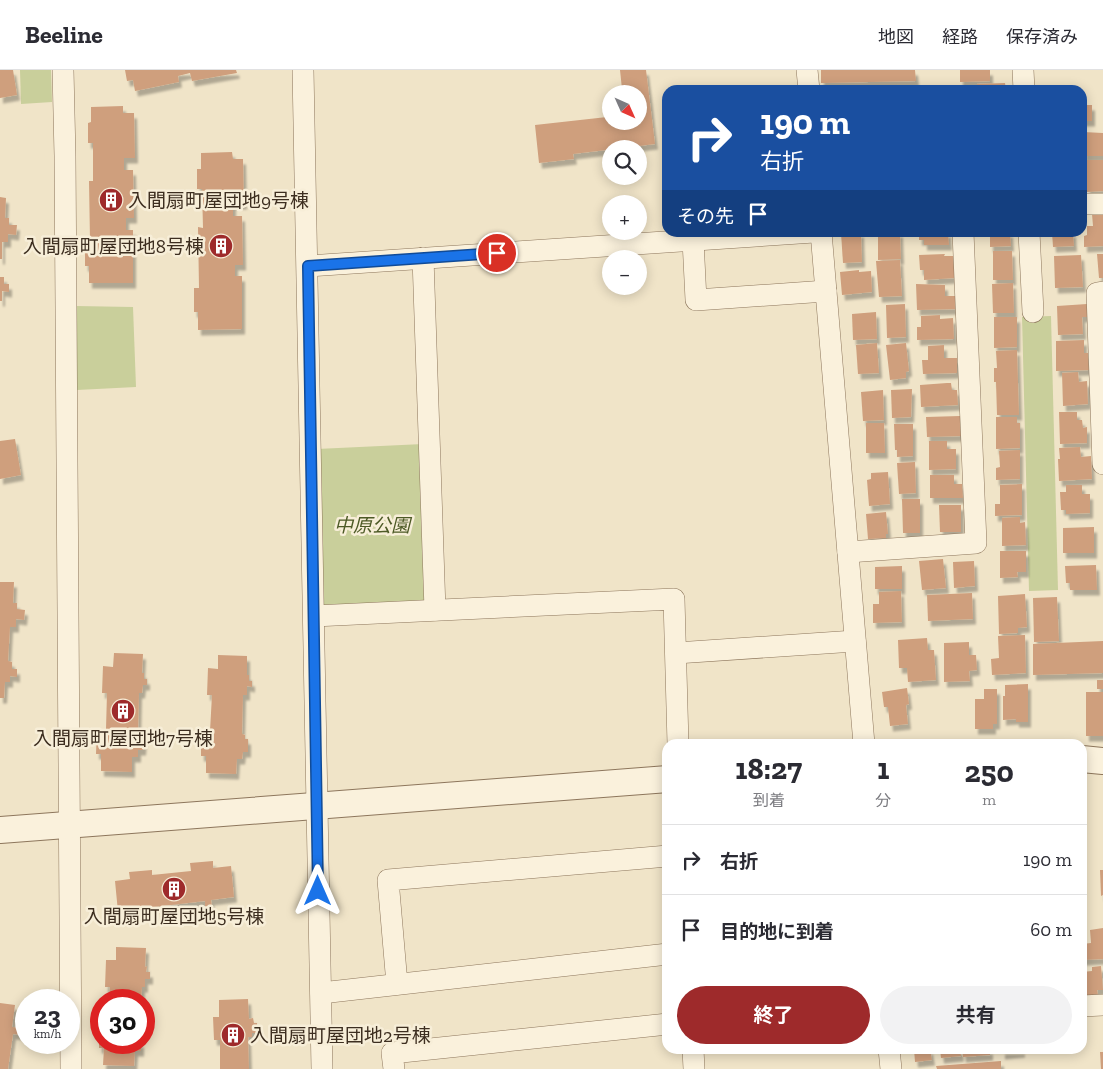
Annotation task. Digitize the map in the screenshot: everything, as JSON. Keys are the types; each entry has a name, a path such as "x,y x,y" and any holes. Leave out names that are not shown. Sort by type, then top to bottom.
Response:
{"street":[{"path":"63,70 71,1069"},
{"path":"303,70 322,1069"},
{"path":"807,70 808,85"},
{"path":"1023,70 1024,85"},
{"path":"1087,204 1103,204"},
{"path":"308,266 738,237"},
{"path":"821,237 864,739"},
{"path":"848,552 976,543 963,237"},
{"path":"1029,237 1034,312"},
{"path":"693,240 696,300 826,291"},
{"path":"423,258 435,610"},
{"path":"1103,292 1097,293 1103,464"},
{"path":"314,616 674,599 678,739"},
{"path":"676,653 855,641"},
{"path":"1087,759 1103,761"},
{"path":"0,830 662,779"},
{"path":"397,984 388,880 662,857"},
{"path":"320,993 662,955"},
{"path":"1087,1006 1103,1005"},
{"path":"394,1069 392,1053 662,1025"},
{"path":"693,1054 694,1069"},
{"path":"890,1054 891,1069"}],"green space":[{"path":"20,70 51,70 52,102 21,104"},
{"path":"76,306 133,307 136,387 77,390"},
{"path":"1051,316 1058,590 1029,591 1022,317"},
{"name":"中原公園","path":"423,444 425,601 321,608 317,449"}],"building":[{"path":"0,70 13,70 17,95 0,98"},
{"path":"125,70 236,70 237,73 192,81 190,73 178,76 179,82 135,91 133,80 127,81"},
{"path":"620,70 646,70 648,85 622,85"},
{"path":"821,70 915,70 916,81 821,83"},
{"path":"960,70 990,70 990,81 960,82"},
{"path":"1005,83 1005,85 977,85"},
{"path":"648,86 655,144 647,145 647,140 602,140 602,150 573,154 574,159 539,163 535,125 602,118 602,130 648,130"},
{"path":"1087,105 1092,105 1092,121 1087,121"},
{"name":"入間扇町屋団地9号棟","path":"123,106 123,113 134,113 135,158 124,158 124,170 133,170 134,218 126,218 126,230 133,230 133,283 89,283 89,266 85,266 85,241 90,241 89,181 93,181 93,143 88,143 88,123 91,122 91,107"},
{"path":"1087,132 1103,133 1103,156 1087,156"},
{"name":"入間扇町屋団地8号棟","path":"232,152 233,159 243,159 244,204 233,204 233,216 242,216 243,265 235,265 235,276 242,276 242,329 198,330 198,312 194,312 194,288 199,288 198,227 203,228 202,189 197,189 197,169 201,169 201,153"},
{"path":"1087,160 1103,160 1103,191 1087,192"},
{"path":"0,197 6,198 5,218 9,218 9,225 17,225 16,235 8,234 8,242 2,242 2,259 0,259"},
{"path":"1103,213 1103,246 1084,247 1084,237 1087,237 1087,226 1093,226 1092,214"},
{"path":"841,237 861,237 862,262 843,263"},
{"path":"878,237 900,237 901,259 878,260"},
{"path":"919,237 948,237 949,245 924,245 924,240 919,240"},
{"path":"990,237 1010,237 1011,246 990,247"},
{"path":"1052,237 1073,237 1074,246 1053,247"},
{"path":"993,251 1012,251 1013,280 993,280"},
{"path":"945,254 944,256 954,256 955,278 924,280 924,270 920,270 919,255"},
{"path":"1097,254 1103,254 1103,278 1099,278"},
{"path":"1081,255 1083,287 1055,288 1054,256"},
{"path":"900,260 902,296 879,297 876,261"},
{"path":"859,270 859,272 871,271 872,292 842,295 840,272"},
{"path":"0,277 4,277 4,284 9,284 9,292 2,291 2,301 0,301"},
{"path":"1013,283 1014,313 993,313 992,284"},
{"path":"916,284 945,285 945,296 957,296 958,309 917,310"},
{"path":"905,304 906,337 887,338 886,305"},
{"path":"1087,304 1087,317 1082,317 1083,334 1058,335 1057,306"},
{"path":"876,312 877,339 853,340 852,314"},
{"path":"940,315 940,319 953,318 954,339 917,340 917,327 921,327 921,316"},
{"path":"994,317 1017,317 1017,347 994,348"},
{"path":"1084,340 1084,353 1088,353 1089,370 1056,371 1056,341"},
{"path":"877,343 879,373 858,374 856,345"},
{"path":"906,343 909,371 906,372 906,378 890,380 886,345"},
{"path":"944,345 944,358 957,358 957,373 923,374 922,360 928,360 928,346"},
{"path":"1017,350 1019,415 997,415 996,382 994,382 994,368 997,368 996,351"},
{"path":"1078,372 1079,382 1087,381 1088,404 1063,406 1062,373"},
{"path":"951,383 952,390 957,390 958,405 921,407 920,385"},
{"path":"912,389 911,417 892,418 891,390"},
{"path":"883,390 884,420 863,421 861,392"},
{"path":"1059,412 1077,412 1077,420 1082,420 1083,428 1087,427 1087,443 1060,444"},
{"path":"960,416 961,436 927,437 926,417"},
{"path":"996,417 1017,417 1017,423 1020,423 1020,448 996,449"},
{"path":"866,423 884,423 885,453 866,453"},
{"path":"894,424 913,424 913,456 897,457"},
{"path":"15,439 21,475 0,479 0,441"},
{"path":"929,441 947,441 947,449 956,449 956,469 929,470"},
{"path":"1080,447 1081,457 1091,456 1092,479 1059,481 1059,448"},
{"path":"1020,450 1020,479 996,480 996,468 1000,467 999,451"},
{"path":"915,462 916,493 899,494 897,463"},
{"path":"888,472 890,504 869,506 867,480 871,479 871,473"},
{"path":"930,475 954,475 954,484 962,484 963,498 930,498"},
{"path":"1022,484 1022,515 995,516 995,504 1000,504 1000,485"},
{"path":"1066,485 1082,485 1082,494 1090,494 1090,513 1066,514 1066,510 1061,510 1060,492 1066,492"},
{"path":"902,499 920,499 920,533 903,533"},
{"path":"939,505 961,505 961,532 940,532"},
{"path":"886,512 888,534 886,534 886,538 868,539 866,514"},
{"path":"1020,517 1020,523 1025,522 1026,545 1002,546 1002,518"},
{"path":"1094,527 1094,553 1063,553 1063,528"},
{"path":"1000,551 1026,551 1026,572 1017,572 1018,577 1000,578"},
{"path":"943,559 946,588 922,590 919,561"},
{"path":"974,561 975,586 954,588 953,562"},
{"path":"1096,565 1097,590 1070,590 1070,583 1066,583 1065,566"},
{"path":"902,566 902,589 875,589 875,567"},
{"path":"0,582 14,582 13,603 17,603 17,609 25,610 24,620 16,619 16,627 10,627 8,661 12,662 12,669 17,669 17,677 10,676 10,682 5,682 4,698 0,698"},
{"path":"901,591 902,622 873,623 873,604 879,604 879,592"},
{"path":"972,593 973,619 928,621 927,595"},
{"path":"1025,594 1027,627 1018,628 1018,633 999,634 998,596"},
{"path":"1057,597 1059,641 1034,642 1033,598"},
{"path":"1025,635 1026,673 992,675 991,659 999,658 998,636"},
{"path":"927,638 928,650 934,650 936,680 908,682 907,668 899,668 898,640"},
{"path":"1103,641 1103,673 1033,675 1033,644"},
{"path":"969,642 969,655 976,655 977,670 969,671 970,681 944,682 944,643"},
{"name":"入間扇町屋団地7号棟","path":"114,653 143,654 142,673 144,673 144,679 147,679 147,685 143,685 142,693 139,693 138,732 141,733 141,737 144,737 143,750 138,750 138,757 132,757 132,772 101,771 101,754 96,754 97,729 106,729 107,693 102,693 103,666 113,667"},
{"path":"218,655 247,656 247,675 249,675 249,681 252,681 252,687 247,686 247,695 243,695 242,734 245,735 245,739 248,739 248,752 243,752 242,759 237,759 236,774 206,773 206,756 201,756 201,730 210,731 212,695 207,695 208,668 218,669"},
{"path":"1097,680 1103,680 1103,689 1097,689"},
{"path":"1028,684 1028,722 1016,722 1016,719 1003,720 1005,685"},
{"path":"907,688 909,704 906,705 908,724 890,726 888,707 884,707 882,692"},
{"path":"984,689 997,689 997,724 993,724 993,729 975,729 975,699 984,699"},
{"path":"1086,692 1103,692 1103,736 1086,736"},
{"name":"入間扇町屋団地5号棟","path":"213,861 213,868 231,866 234,897 211,900 212,908 205,908 205,901 154,907 155,916 145,917 144,909 118,912 115,881 130,879 129,872 152,870 152,875 191,871 190,863"},
{"path":"1100,870 1103,870 1103,895 1101,896"},
{"path":"1103,928 1103,959 1087,960 1087,943 1091,943 1090,930"},
{"path":"116,947 146,948 145,967 147,966 146,972 150,972 150,979 145,979 145,987 142,987 142,989 110,989 110,987 105,987 106,960 116,960"},
{"path":"1101,966 1103,990 1097,990 1098,995 1087,996 1087,972 1092,971 1092,967"},
{"name":"入間扇町屋団地2号棟","path":"248,999 249,1019 253,1018 254,1023 257,1023 257,1033 252,1033 252,1037 248,1037 249,1069 220,1069 220,1040 214,1040 213,1017 219,1017 219,1000"},
{"path":"0,1003 15,1005 12,1027 15,1027 15,1034 13,1034 8,1069 0,1069"},
{"path":"1100,1052 1103,1052 1103,1069 1101,1069"},
{"path":"104,1054 135,1054 134,1066 103,1065"},
{"path":"914,1054 931,1054 932,1060 915,1062"},
{"path":"941,1054 961,1054 961,1056 941,1058"},
{"path":"963,1054 990,1054 990,1055 963,1057"},
{"path":"1001,1061 1001,1069 937,1069 936,1066"}],"place":[{"name":"入間扇町屋団地9号棟","path":"111,200"},
{"name":"入間扇町屋団地8号棟","path":"221,246"},
{"name":"入間扇町屋団地7号棟","path":"123,711"},
{"name":"入間扇町屋団地5号棟","path":"174,889"},
{"name":"入間扇町屋団地2号棟","path":"233,1035"}],"route":[{"path":"318,891 308,266 497,253"}]}
